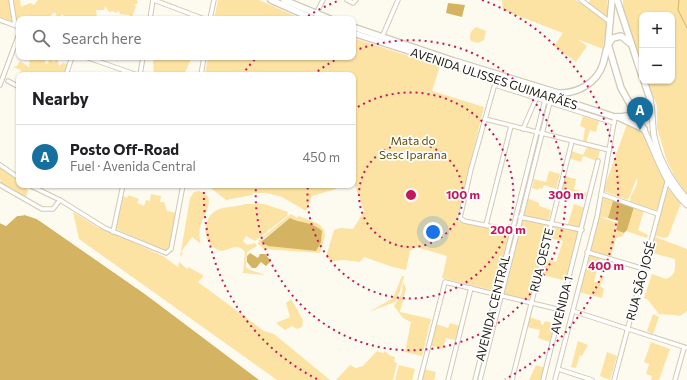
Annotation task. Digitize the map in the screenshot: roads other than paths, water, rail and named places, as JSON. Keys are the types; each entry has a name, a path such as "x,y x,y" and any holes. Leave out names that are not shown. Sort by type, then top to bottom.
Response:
{"main road":[{"path":"271,0 312,16"},
{"path":"284,0 313,16"},
{"path":"612,0 608,44 621,88 644,129 667,182 687,205"},
{"path":"617,0 639,67"},
{"name":"AVENIDA ULISSES GUIMARÃES","path":"356,28 526,87 547,100 616,119 635,113"},
{"name":"AVENIDA ULISSES GUIMARÃES","path":"356,34 495,83 558,93 570,93 579,90 593,80 599,72 608,44"},
{"path":"608,44 613,38 618,36 624,38 631,44"},
{"path":"645,84 650,99 654,136 659,152 670,176 687,199"},
{"path":"635,113 645,108 650,99"},
{"path":"616,119 644,129"}],"street":[{"path":"0,20 14,25 11,0"},
{"path":"151,16 154,0 196,16"},
{"path":"211,16 214,0"},
{"path":"315,16 323,0"},
{"path":"346,0 353,3 356,0"},
{"path":"382,37 398,0"},
{"path":"581,0 610,22"},
{"path":"0,85 16,42"},
{"path":"67,72 71,60"},
{"path":"94,60 128,72"},
{"path":"140,72 142,60"},
{"path":"202,72 204,60"},
{"path":"8,81 16,85"},
{"path":"517,232 464,221 460,216 495,83 536,99 547,100"},
{"path":"523,129 536,99"},
{"name":"AVENIDA CENTRAL","path":"480,380 521,217 547,100"},
{"path":"485,119 610,150"},
{"path":"555,380 597,217 616,119"},
{"path":"486,225 511,126"},
{"name":"AVENIDA CENTRAL","path":"475,380 532,151 539,133"},
{"name":"RUA OESTE","path":"512,380 572,140"},
{"path":"532,151 536,152"},
{"name":"AVENIDA 1","path":"543,380 582,230 598,161"},
{"path":"0,165 16,175"},
{"name":"RUA SÃO JOSÉ","path":"614,380 667,182"},
{"path":"0,185 42,209 53,209 60,200"},
{"path":"35,188 60,200 113,232 162,253 166,253 171,249 182,188"},
{"path":"113,232 118,215 122,188"},
{"path":"601,194 658,214"},
{"path":"516,216 582,230"},
{"path":"587,252 644,269"},
{"path":"420,380 445,282 561,310"},
{"path":"448,380 470,288"},
{"path":"573,311 686,348 675,380"},
{"path":"558,369 592,380"}],"waterway":[{"path":"679,0 678,10 687,28"}],"place":[{"name":"Posto Off-Road","path":"640,130"}],"park label":[{"name":"Mata do Sesc Iparana","path":"413,148"}]}
